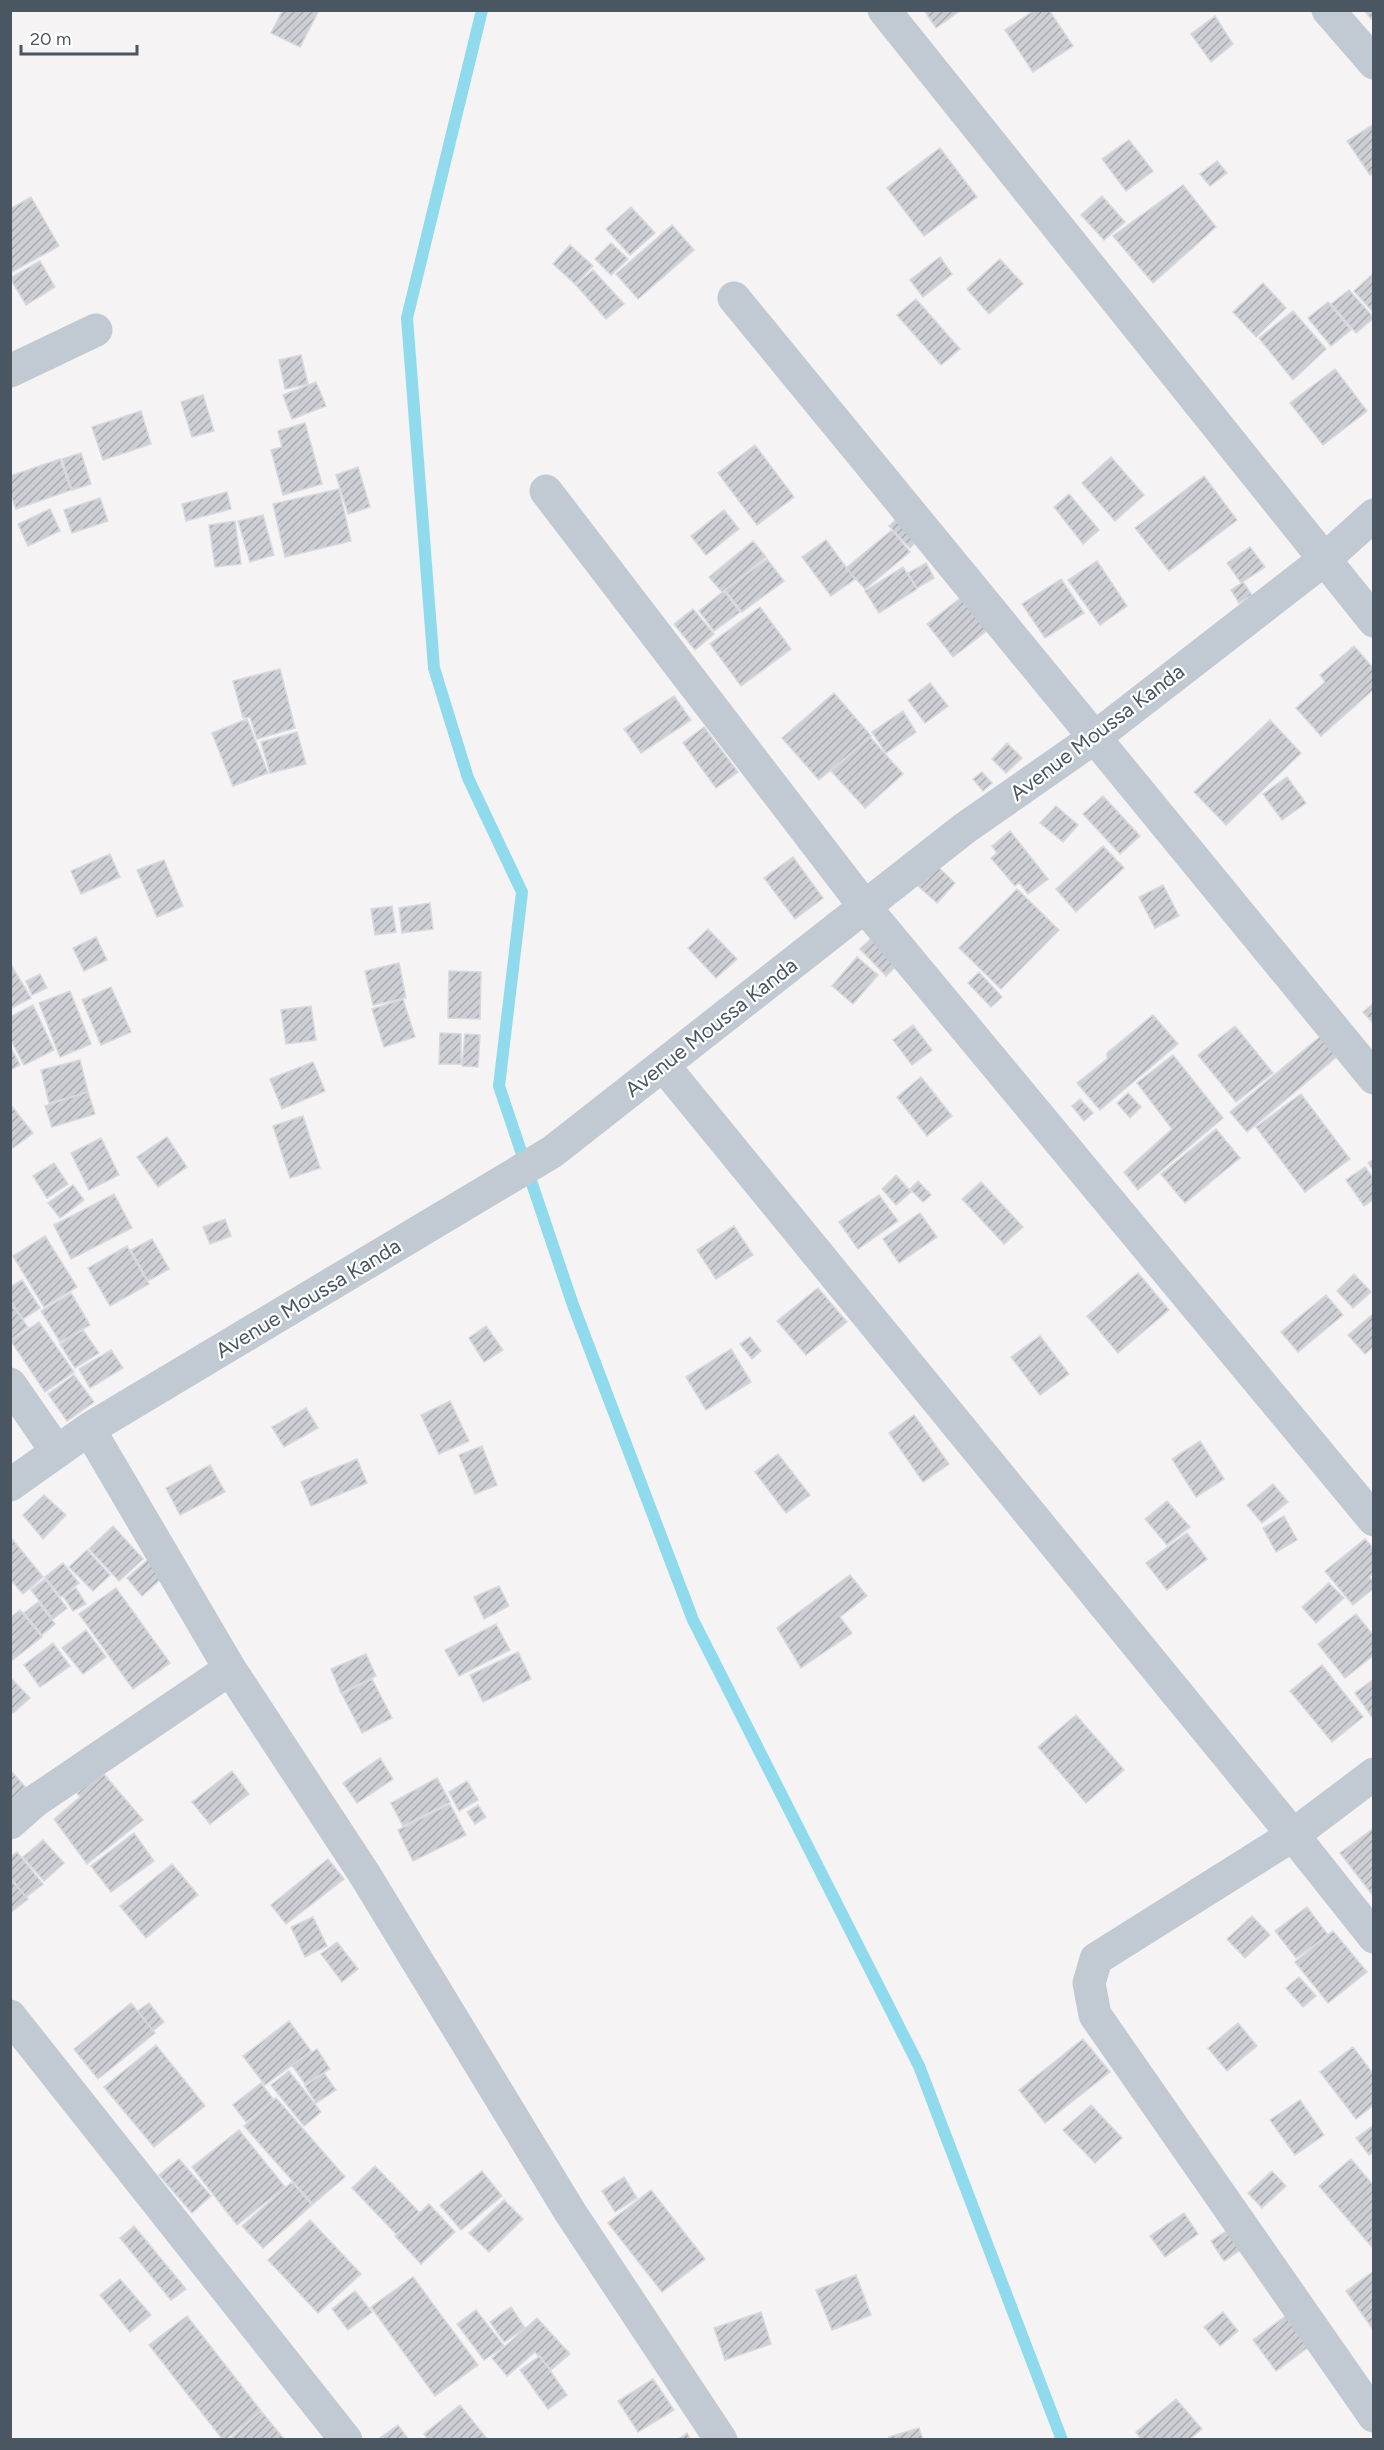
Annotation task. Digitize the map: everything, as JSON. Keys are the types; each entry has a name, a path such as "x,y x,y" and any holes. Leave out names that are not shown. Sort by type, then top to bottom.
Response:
{"street":[{"path":"884,10 1374,621"},
{"path":"1328,10 1374,63"},
{"path":"734,297 1374,1078"},
{"path":"10,371 96,330"},
{"path":"546,491 865,907 1374,1520"},
{"name":"Avenue Moussa Kanda","path":"10,1485 89,1430 552,1152 965,828 1094,738 1324,559 1374,515"},
{"path":"663,1065 1374,1937"},
{"path":"10,1384 57,1452"},
{"path":"89,1430 230,1669 364,1875 570,2212 721,2439"},
{"path":"10,1823 45,1795 230,1669"},
{"path":"1374,1774 1293,1835 1096,1959 1089,1983 1095,2015 1374,2416"},
{"path":"10,2016 346,2439"}],"building":[{"path":"283,10 319,10 300,47 271,33"},
{"path":"924,10 961,10 936,28"},
{"path":"1035,10 1049,10 1073,46 1033,72 1005,30"},
{"path":"1364,10 1374,10 1374,16 1371,19"},
{"path":"1215,16 1233,44 1211,62 1191,34"},
{"path":"1374,124 1374,173 1370,175 1347,141"},
{"path":"1129,140 1153,171 1126,191 1102,159"},
{"path":"940,148 977,197 924,236 887,188"},
{"path":"1217,161 1227,173 1210,186 1200,174"},
{"path":"1183,185 1216,227 1153,283 1113,236"},
{"path":"1102,196 1125,222 1104,240 1081,215"},
{"path":"31,197 59,246 10,273 10,209"},
{"path":"631,207 655,233 630,255 606,229"},
{"path":"672,225 694,250 638,299 616,274"},
{"path":"611,243 628,259 611,275 595,259"},
{"path":"570,245 593,266 575,284 553,264"},
{"path":"940,257 952,274 923,297 910,280"},
{"path":"1000,259 1023,284 989,314 967,289"},
{"path":"40,261 55,287 26,305 10,278"},
{"path":"593,270 624,304 606,319 576,285"},
{"path":"1374,273 1374,313 1354,291"},
{"path":"1263,283 1286,308 1256,337 1233,312"},
{"path":"1349,290 1374,318 1356,333 1331,304"},
{"path":"916,299 960,349 941,365 897,315"},
{"path":"1328,302 1351,330 1331,346 1308,318"},
{"path":"1293,311 1326,349 1293,380 1259,338"},
{"path":"301,355 308,384 285,389 279,360"},
{"path":"1335,369 1367,411 1323,445 1290,403"},
{"path":"316,382 326,406 292,419 283,395"},
{"path":"203,395 214,431 192,437 181,402"},
{"path":"141,411 151,444 103,460 92,427"},
{"path":"305,423 322,484 283,495 271,450 282,447 278,431"},
{"path":"755,445 794,497 757,525 718,473"},
{"path":"81,453 91,484 72,490 62,459"},
{"path":"1111,457 1144,495 1115,521 1082,483"},
{"path":"60,459 71,490 16,509 10,493 10,476"},
{"path":"358,467 370,507 348,514 336,475"},
{"path":"1204,476 1237,520 1169,571 1135,528"},
{"path":"339,489 351,541 285,557 273,504"},
{"path":"227,492 231,509 186,521 182,504"},
{"path":"1069,494 1099,530 1083,544 1054,507"},
{"path":"100,498 108,521 72,533 64,510"},
{"path":"50,509 60,531 28,546 18,524"},
{"path":"724,510 739,529 706,555 691,536"},
{"path":"903,513 924,534 910,548 889,526"},
{"path":"263,515 274,555 250,562 238,521"},
{"path":"235,521 241,564 215,567 209,525"},
{"path":"892,530 910,552 865,589 846,568"},
{"path":"826,540 855,579 831,596 802,557"},
{"path":"753,541 766,557 722,592 709,577"},
{"path":"1250,547 1265,567 1241,583 1227,563"},
{"path":"767,559 784,581 742,612 725,590"},
{"path":"1097,561 1127,606 1100,625 1068,580"},
{"path":"926,563 934,578 917,588 908,573"},
{"path":"903,567 917,589 879,613 865,591"},
{"path":"1061,579 1084,613 1045,638 1022,604"},
{"path":"1243,582 1252,595 1239,603 1231,590"},
{"path":"724,591 740,612 714,631 699,611"},
{"path":"967,593 993,626 953,657 927,624"},
{"path":"760,607 791,649 741,686 710,644"},
{"path":"693,609 714,634 695,650 674,624"},
{"path":"1354,646 1374,669 1374,689 1321,736 1296,708 1325,682 1320,675"},
{"path":"280,669 295,728 257,739 250,717 243,718 233,681"},
{"path":"930,683 948,706 925,723 908,700"},
{"path":"834,693 871,736 819,780 782,738"},
{"path":"674,696 691,720 641,753 624,729"},
{"path":"903,711 916,732 886,753 872,732"},
{"path":"247,719 268,773 233,786 212,733"},
{"path":"1270,720 1301,753 1226,825 1194,792"},
{"path":"704,727 738,772 716,788 683,743"},
{"path":"297,732 306,764 270,773 261,742"},
{"path":"870,737 903,774 865,808 831,771"},
{"path":"1007,743 1022,758 1006,773 992,759"},
{"path":"982,772 992,783 983,791 973,779"},
{"path":"1287,777 1306,803 1282,820 1263,794"},
{"path":"1103,796 1140,836 1120,854 1083,814"},
{"path":"1056,806 1078,825 1063,842 1040,823"},
{"path":"1010,831 1048,879 1028,894 1019,882 1015,886 991,858 997,853 992,846"},
{"path":"1103,846 1124,868 1076,912 1056,889"},
{"path":"110,854 120,877 81,894 71,871"},
{"path":"793,857 823,898 795,919 764,878"},
{"path":"164,860 183,906 157,917 137,870"},
{"path":"935,864 955,883 937,903 916,884"},
{"path":"1163,885 1179,916 1155,928 1139,897"},
{"path":"1017,889 1059,930 1001,989 959,948"},
{"path":"430,903 433,929 402,933 399,908"},
{"path":"392,906 396,932 375,935 371,909"},
{"path":"708,929 737,959 716,978 688,948"},
{"path":"879,931 905,958 886,976 860,949"},
{"path":"96,937 107,960 84,971 73,948"},
{"path":"857,957 878,975 853,1004 832,986"},
{"path":"10,963 31,998 10,1009"},
{"path":"399,963 406,998 373,1005 365,971"},
{"path":"449,971 481,972 480,1019 448,1018"},
{"path":"979,972 1002,997 991,1007 968,983"},
{"path":"40,974 47,988 32,995 26,981"},
{"path":"111,987 131,1032 101,1045 82,1000"},
{"path":"70,991 91,1044 60,1057 39,1003"},
{"path":"403,999 415,1037 384,1047 372,1009"},
{"path":"1374,1003 1374,1024 1363,1012"},
{"path":"33,1005 54,1050 24,1065 10,1038 10,1017"},
{"path":"311,1006 316,1040 286,1044 281,1010"},
{"path":"1153,1015 1178,1044 1100,1110 1077,1083 1107,1059 1107,1053"},
{"path":"913,1025 932,1050 912,1065 893,1040"},
{"path":"1235,1026 1273,1073 1236,1102 1198,1055"},
{"path":"440,1033 461,1034 461,1064 439,1064"},
{"path":"465,1034 480,1035 478,1067 462,1066"},
{"path":"1322,1035 1339,1055 1247,1132 1230,1112"},
{"path":"10,1046 20,1065 10,1070"},
{"path":"1173,1055 1223,1118 1138,1190 1124,1172 1172,1129 1137,1083"},
{"path":"80,1060 88,1092 49,1103 41,1070"},
{"path":"313,1062 325,1091 282,1109 270,1079"},
{"path":"921,1077 952,1116 927,1136 897,1097"},
{"path":"88,1092 95,1114 52,1127 45,1106"},
{"path":"1128,1093 1141,1107 1130,1118 1117,1103"},
{"path":"1301,1094 1350,1159 1305,1192 1256,1127"},
{"path":"1080,1099 1093,1113 1084,1121 1072,1106"},
{"path":"10,1104 33,1133 13,1148 10,1144"},
{"path":"303,1116 320,1168 290,1178 273,1126"},
{"path":"1216,1129 1240,1158 1185,1203 1161,1174"},
{"path":"167,1137 187,1167 158,1187 137,1157"},
{"path":"101,1138 119,1175 89,1190 71,1153"},
{"path":"1374,1159 1374,1171 1368,1163"},
{"path":"54,1163 68,1184 47,1198 33,1176"},
{"path":"1365,1167 1374,1179 1374,1199 1364,1206 1346,1180"},
{"path":"896,1175 911,1192 896,1205 882,1189"},
{"path":"918,1181 931,1195 923,1202 910,1189"},
{"path":"981,1182 1023,1227 1004,1244 962,1199"},
{"path":"73,1185 84,1200 60,1218 48,1203"},
{"path":"114,1194 132,1228 71,1259 54,1225"},
{"path":"879,1195 898,1221 858,1249 839,1222"},
{"path":"920,1213 937,1237 899,1263 883,1239"},
{"path":"225,1219 231,1236 210,1244 203,1227"},
{"path":"734,1226 753,1255 716,1279 697,1250"},
{"path":"45,1236 77,1287 44,1307 13,1256"},
{"path":"152,1239 169,1269 148,1281 131,1250"},
{"path":"127,1246 149,1284 110,1306 88,1268"},
{"path":"1138,1273 1169,1310 1118,1353 1087,1316"},
{"path":"1354,1274 1371,1292 1353,1308 1337,1291"},
{"path":"22,1280 40,1308 23,1319 10,1300 10,1287"},
{"path":"818,1288 847,1322 806,1355 777,1321"},
{"path":"71,1293 90,1325 60,1342 41,1311"},
{"path":"1326,1295 1343,1315 1298,1352 1281,1332"},
{"path":"10,1303 28,1327 10,1340"},
{"path":"1374,1313 1374,1346 1365,1354 1348,1335"},
{"path":"39,1322 74,1372 45,1392 11,1341"},
{"path":"486,1326 503,1350 484,1362 469,1338"},
{"path":"83,1330 99,1353 75,1368 60,1344"},
{"path":"1040,1336 1069,1374 1040,1395 1011,1357"},
{"path":"750,1337 761,1351 752,1359 740,1344"},
{"path":"731,1349 751,1382 706,1410 686,1377"},
{"path":"111,1350 123,1368 90,1388 79,1369"},
{"path":"74,1375 94,1402 67,1421 48,1394"},
{"path":"450,1401 469,1441 439,1454 421,1415"},
{"path":"306,1408 318,1428 284,1447 272,1427"},
{"path":"914,1415 949,1464 923,1482 889,1433"},
{"path":"1200,1441 1224,1479 1196,1497 1172,1459"},
{"path":"482,1446 497,1485 475,1494 459,1455"},
{"path":"778,1454 810,1495 786,1513 755,1472"},
{"path":"357,1459 367,1483 311,1506 301,1482"},
{"path":"210,1465 225,1492 180,1515 166,1488"},
{"path":"1273,1484 1288,1502 1262,1523 1247,1505"},
{"path":"44,1495 66,1515 43,1539 23,1515"},
{"path":"1167,1501 1190,1527 1167,1545 1145,1519"},
{"path":"1284,1516 1297,1540 1276,1552 1263,1528"},
{"path":"113,1526 143,1559 119,1581 89,1549"},
{"path":"1187,1533 1207,1559 1167,1590 1146,1563"},
{"path":"12,1539 43,1577 23,1594 10,1579"},
{"path":"1365,1539 1374,1549 1374,1573 1369,1577 1374,1582 1374,1588 1353,1605 1325,1571"},
{"path":"87,1550 110,1575 93,1591 69,1567"},
{"path":"157,1552 172,1569 142,1596 127,1578"},
{"path":"63,1563 79,1583 61,1597 45,1577"},
{"path":"850,1575 867,1596 840,1617 852,1633 801,1668 777,1628"},
{"path":"45,1579 67,1608 53,1619 31,1590"},
{"path":"1329,1583 1344,1598 1316,1623 1302,1607"},
{"path":"499,1586 509,1606 484,1619 474,1597"},
{"path":"76,1588 86,1604 73,1611 63,1596"},
{"path":"116,1588 170,1663 133,1689 79,1614"},
{"path":"38,1602 55,1624 42,1635 24,1613"},
{"path":"20,1610 42,1637 10,1662 10,1618"},
{"path":"1356,1614 1374,1636 1374,1655 1345,1678 1318,1644"},
{"path":"496,1624 510,1650 459,1676 445,1650"},
{"path":"86,1630 106,1657 83,1674 62,1648"},
{"path":"53,1643 70,1666 40,1687 24,1665"},
{"path":"518,1652 531,1679 483,1702 470,1675"},
{"path":"366,1654 376,1676 341,1693 331,1669"},
{"path":"1322,1665 1363,1717 1332,1742 1290,1691"},
{"path":"10,1677 30,1698 13,1713 10,1711"},
{"path":"372,1679 392,1718 362,1733 342,1694"},
{"path":"1374,1679 1374,1720 1355,1693"},
{"path":"1076,1715 1124,1770 1086,1803 1038,1747"},
{"path":"380,1758 393,1779 357,1803 343,1783"},
{"path":"232,1771 249,1794 210,1824 192,1802"},
{"path":"102,1772 143,1820 87,1864 54,1819 80,1797 77,1793"},
{"path":"13,1773 27,1789 10,1804 10,1775"},
{"path":"437,1778 450,1802 403,1826 391,1803"},
{"path":"467,1781 478,1800 459,1811 449,1792"},
{"path":"450,1804 466,1835 413,1861 398,1830"},
{"path":"478,1805 486,1817 475,1824 467,1812"},
{"path":"1374,1828 1374,1897 1340,1853"},
{"path":"134,1833 154,1861 111,1892 91,1866"},
{"path":"43,1840 64,1863 44,1881 23,1857"},
{"path":"17,1852 43,1884 26,1897 10,1877 10,1857"},
{"path":"328,1859 344,1879 286,1924 271,1905"},
{"path":"172,1864 198,1895 146,1938 120,1906"},
{"path":"10,1879 28,1899 10,1913"},
{"path":"1307,1907 1328,1935 1296,1958 1275,1931"},
{"path":"1252,1916 1270,1935 1245,1958 1227,1939"},
{"path":"313,1917 327,1946 305,1957 291,1927"},
{"path":"1333,1931 1367,1972 1328,2003 1295,1962"},
{"path":"337,1942 358,1969 342,1982 321,1954"},
{"path":"1299,1977 1316,1996 1303,2007 1286,1988"},
{"path":"131,2003 155,2033 98,2079 74,2049"},
{"path":"149,2003 164,2022 153,2031 138,2011"},
{"path":"289,2021 311,2051 265,2085 243,2056"},
{"path":"1238,2023 1257,2046 1227,2071 1208,2048"},
{"path":"1083,2039 1110,2072 1045,2123 1019,2090"},
{"path":"156,2045 205,2106 154,2147 104,2087"},
{"path":"1353,2047 1374,2075 1374,2105 1356,2119 1320,2072"},
{"path":"317,2049 330,2069 305,2084 292,2065"},
{"path":"289,2071 321,2112 304,2126 271,2085"},
{"path":"324,2073 336,2090 316,2103 305,2086"},
{"path":"261,2083 274,2100 246,2122 233,2105"},
{"path":"276,2098 345,2177 313,2204 244,2126"},
{"path":"1300,2100 1324,2135 1295,2155 1270,2120"},
{"path":"1091,2105 1122,2138 1095,2163 1063,2130"},
{"path":"1374,2125 1374,2152 1369,2155 1356,2138"},
{"path":"239,2130 285,2187 237,2225 192,2167"},
{"path":"179,2159 211,2196 192,2213 159,2175"},
{"path":"1351,2159 1374,2186 1372,2247 1319,2186"},
{"path":"375,2166 419,2212 396,2234 352,2188"},
{"path":"482,2171 502,2196 461,2230 440,2205"},
{"path":"1272,2171 1286,2186 1262,2208 1248,2193"},
{"path":"624,2177 637,2198 615,2212 602,2191"},
{"path":"292,2182 312,2205 263,2248 242,2226"},
{"path":"651,2190 705,2259 662,2292 608,2223"},
{"path":"504,2200 523,2219 489,2252 469,2233"},
{"path":"429,2204 455,2232 421,2264 395,2236"},
{"path":"1184,2213 1198,2234 1165,2257 1150,2236"},
{"path":"310,2220 361,2274 318,2313 268,2260"},
{"path":"134,2226 186,2289 171,2300 120,2238"},
{"path":"1231,2228 1244,2248 1224,2261 1211,2241"},
{"path":"1374,2271 1374,2331 1346,2291"},
{"path":"856,2275 871,2315 832,2330 816,2290"},
{"path":"413,2277 478,2365 435,2396 371,2307"},
{"path":"120,2279 151,2315 130,2332 100,2295"},
{"path":"355,2291 372,2312 348,2330 332,2309"},
{"path":"511,2307 525,2328 504,2342 490,2322"},
{"path":"476,2310 504,2346 484,2360 457,2324"},
{"path":"761,2312 771,2344 725,2360 714,2328"},
{"path":"1223,2312 1238,2331 1220,2346 1204,2327"},
{"path":"1287,2315 1310,2346 1276,2371 1253,2340"},
{"path":"187,2316 261,2411 225,2440 149,2345"},
{"path":"537,2318 570,2354 551,2370 535,2352 507,2376 492,2358"},
{"path":"540,2356 567,2395 548,2409 520,2370"},
{"path":"653,2379 674,2410 638,2432 618,2401"},
{"path":"1176,2399 1202,2429 1189,2440 1142,2440 1136,2432"},
{"path":"460,2405 488,2440 428,2440 424,2434"},
{"path":"261,2411 285,2440 229,2440"},
{"path":"398,2425 409,2440 377,2440"},
{"path":"919,2428 923,2440 890,2440 889,2437"},
{"path":"687,2433 691,2440 677,2440"}],"waterway":[{"path":"482,10 407,318 434,668 468,778 522,892 499,1086 573,1305 693,1620 919,2066 1062,2440"}]}
